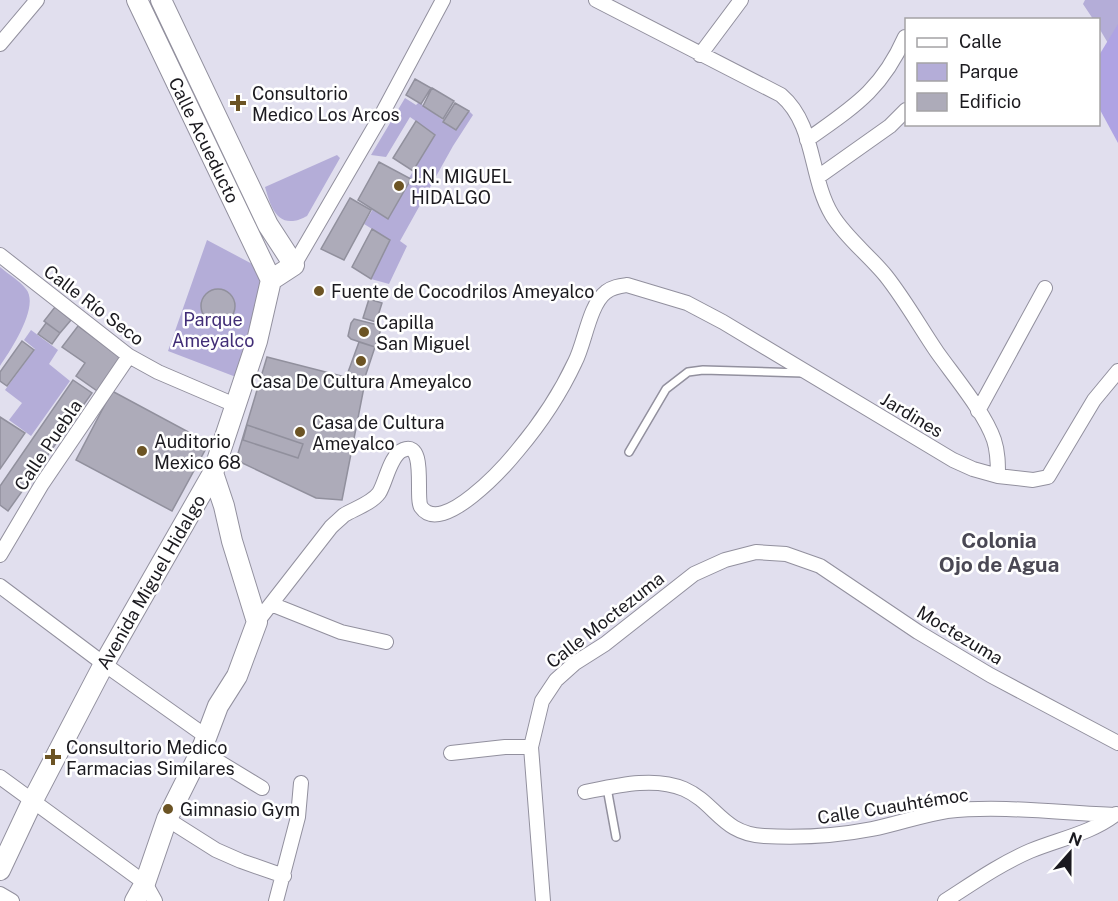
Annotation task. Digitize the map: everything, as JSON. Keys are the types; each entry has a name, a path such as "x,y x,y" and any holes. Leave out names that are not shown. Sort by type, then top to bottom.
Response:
{"street":[{"path":"0,44 38,0"},
{"name":"Calle Acueducto","path":"137,0 271,280"},
{"name":"Calle Acueducto","path":"161,0 268,225 294,265"},
{"path":"271,280 294,265 382,114 443,0"},
{"path":"596,0 699,55 781,95 793,105 802,121 822,194 831,214 888,279 978,411 993,438 998,476"},
{"path":"699,55 741,0"},
{"path":"156,39 176,32"},
{"path":"807,140 851,109 876,86 896,57 905,37"},
{"path":"818,177 890,126 905,111"},
{"name":"Calle Río Seco","path":"0,255 129,356 158,372 236,405"},
{"name":"Avenida Miguel Hidalgo","path":"0,870 32,802 104,664 213,473 257,340 271,280"},
{"name":"Jardines","path":"271,604 331,527 343,516 378,495 395,456 403,450 409,450 415,454 419,462 418,495 421,506 427,512 437,514 449,511 474,495 518,450 563,385 576,360 599,301 606,292 617,286 627,285 687,303 723,322 953,460 998,476 1033,480 1048,477 1094,400 1118,371"},
{"path":"978,411 1045,288"},
{"name":"Calle Puebla","path":"0,554 42,484 129,356"},
{"path":"213,473 257,622"},
{"name":"Calle Moctezuma","path":"543,901 531,747 542,702 556,680 575,663 605,644 694,574 725,560 756,552 786,554"},
{"name":"Moctezuma","path":"786,554 820,566 928,638 990,675 1118,743"},
{"path":"0,586 262,788"},
{"path":"135,901 145,883 167,819 204,744 218,706 237,676 257,622 271,604 341,632 386,642"},
{"path":"451,753 506,747 531,747"},
{"path":"0,777 145,883 155,901"},
{"path":"276,901 298,817 301,783"},
{"name":"Calle Cuauhtémoc","path":"585,792 646,783 669,784 684,789 702,800 734,828 746,834 762,836 814,837 873,829 917,816 949,811 1117,813"},
{"path":"945,901 1005,863 1094,828 1117,813"},
{"path":"167,819 216,850 284,876"},
{"path":"0,894 12,901"}],"lane":[{"path":"629,452 666,389 688,372 712,370 808,373"},
{"path":"607,788 616,837"}],"green space":[{"path":"1085,0 1118,0 1118,60 1100,30 1100,18 1092,18 1083,4"},
{"path":"405,98 416,105 419,102 456,130 469,111 473,115 400,241 407,246 389,284 371,279 390,240 364,224 373,209 388,219 435,135 410,117 386,157 371,155"},
{"path":"337,155 340,158 307,216 287,221 277,215 265,187"},
{"name":"Parque Ameyalco","path":"207,240 258,267 265,277 236,377 168,351"},
{"path":"0,267 26,289 29,306 22,328 0,366"},
{"path":"31,330 58,350 49,364 70,381 31,436 9,420 22,403 5,390 35,349 24,340"}],"shaded area":[{"path":"1118,24 1118,143 1100,110 1100,54"}],"building":[{"path":"415,79 431,88 421,104 406,95"},
{"path":"432,88 454,101 443,119 423,106"},
{"path":"455,103 469,111 456,130 443,122"},
{"path":"416,121 435,135 413,171 393,158"},
{"path":"379,162 411,179 388,219 358,200"},
{"path":"350,198 371,210 344,260 321,249"},
{"path":"372,229 390,240 371,279 352,267"},
{"path":"218,289 230,294 235,306 230,318 218,323 206,318 201,306 206,294"},
{"path":"369,299 382,303 376,322 363,318"},
{"path":"55,307 71,320 60,333 44,321"},
{"name":"Capilla San Miguel","path":"354,319 382,326 375,347 348,336"},
{"path":"46,323 60,333 52,344 38,334"},
{"path":"78,326 124,360 100,393 76,376 85,363 62,347"},
{"path":"22,341 34,350 7,386 0,381 0,372"},
{"name":"Casa De Cultura Ameyalco","path":"359,342 375,347 364,380 347,375"},
{"name":"Casa de Cultura Ameyalco","path":"267,357 365,382 342,500 316,498 236,460"},
{"path":"73,380 92,393 8,511 0,505 0,486"},
{"name":"Auditorio Mexico 68","path":"112,391 209,443 172,511 76,460"},
{"path":"0,417 25,433 0,469"},
{"path":"247,425 303,444 298,458 243,440"}],"place":[{"name":"Consultorio Medico Los Arcos","path":"238,103"},
{"name":"J.N. MIGUEL HIDALGO","path":"399,186"},
{"name":"Fuente de Cocodrilos Ameyalco","path":"319,291"},
{"name":"Capilla San Miguel","path":"364,332"},
{"name":"Casa De Cultura Ameyalco","path":"361,361"},
{"name":"Casa de Cultura Ameyalco","path":"300,432"},
{"name":"Auditorio Mexico 68","path":"142,451"},
{"name":"Consultorio Medico Farmacias Similares","path":"53,757"},
{"name":"Gimnasio Gym","path":"168,809"}],"district":[{"name":"Colonia Ojo de Agua","path":"999,552"}]}
